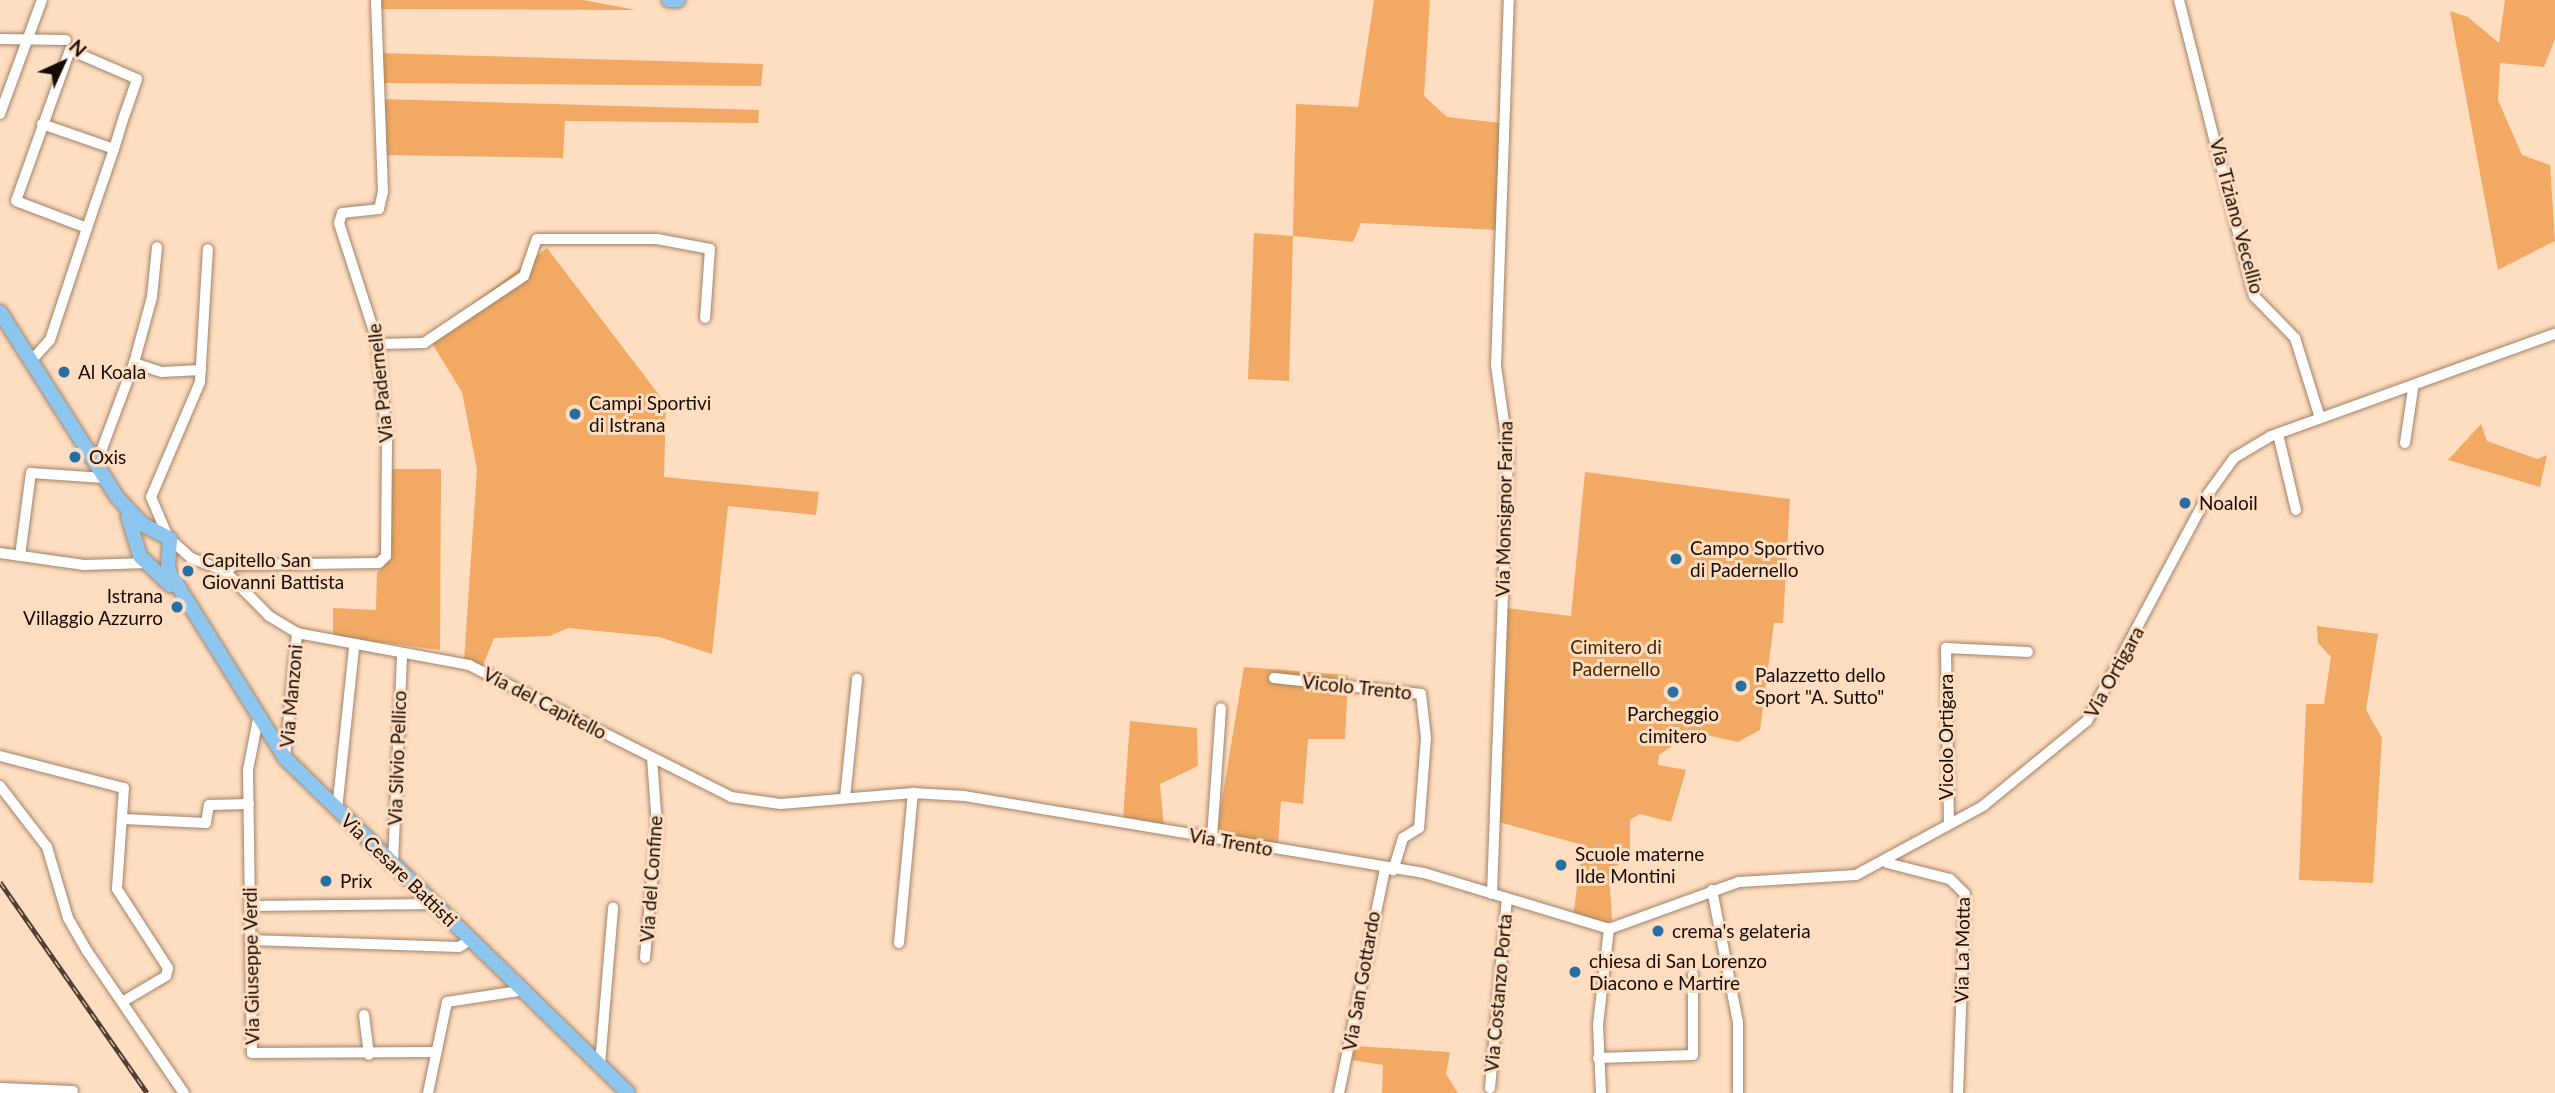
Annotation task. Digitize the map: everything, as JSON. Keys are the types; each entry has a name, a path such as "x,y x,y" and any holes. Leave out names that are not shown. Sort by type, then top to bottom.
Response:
{"main road":[{"path":"669,0 678,0"},
{"name":"Via Cesare Battisti","path":"0,312 117,497 149,563 199,624"},
{"name":"Via Cesare Battisti","path":"117,497 169,538 168,557 199,624 285,758 628,1093"},
{"path":"138,542 156,527"},
{"path":"149,563 168,557"}],"street":[{"path":"0,114 42,0"},
{"name":"Via Padernelle","path":"221,569 235,565 379,563 386,556 378,344 339,223 342,213 379,209 383,192 376,0"},
{"name":"Via Monsignor Farina","path":"1492,894 1508,450 1496,366 1509,0"},
{"name":"Via Tiziano Vecellio","path":"2179,0 2254,296 2295,338 2320,418"},
{"path":"0,38 66,40"},
{"path":"31,361 50,340 137,79 73,50 42,124 16,201 87,228"},
{"path":"42,124 114,149"},
{"path":"378,344 424,343 524,276 537,239 657,239 710,249 705,318"},
{"path":"92,459 100,454 134,363 152,297 158,247"},
{"path":"156,527 151,493 201,370 208,249"},
{"name":"Via Ortigara","path":"1609,929 1712,890 1751,881 1856,875 1887,863 2001,794 2081,730 2217,478 2246,448 2278,433 2413,389 2555,334"},
{"path":"134,363 162,372 201,370"},
{"path":"2405,443 2413,389"},
{"path":"2278,433 2296,510"},
{"path":"20,556 31,473 104,478"},
{"name":"Via del Capitello","path":"169,538 192,558 221,569 261,609 297,633 354,648 402,654 491,673 723,794 761,803"},
{"path":"118,563 138,542"},
{"path":"0,553 149,563"},
{"path":"168,557 221,569"},
{"name":"Via Manzoni","path":"285,758 297,633"},
{"path":"337,810 354,648"},
{"name":"Vicolo Ortigara","path":"1949,824 1946,648 2028,652"},
{"name":"Via Silvio Pellico","path":"393,863 402,654"},
{"name":"Vicolo Trento","path":"1273,678 1421,694 1426,738 1419,828 1403,838 1389,869"},
{"path":"845,798 857,679"},
{"path":"1212,838 1221,708"},
{"name":"Via Giuseppe Verdi","path":"258,719 250,748 249,804 254,1055 435,1052"},
{"path":"0,756 124,788 117,889 168,968 166,976 122,1002"},
{"name":"Via del Confine","path":"645,958 657,826 652,758"},
{"path":"0,786 47,847 68,918 184,1093"},
{"path":"899,943 913,793"},
{"name":"Via Trento","path":"761,803 913,793 964,796 1389,869 1492,894 1609,929"},
{"path":"123,819 206,822 209,805 249,804"},
{"name":"Via La Motta","path":"1887,863 1950,879 1965,894 1958,1093"},
{"name":"Via San Gottardo","path":"1339,1093 1389,869"},
{"path":"1712,890 1738,1022 1738,1093"},
{"name":"Via Costanzo Porta","path":"1490,1088 1507,899"},
{"path":"250,906 435,904"},
{"path":"600,1064 613,908"},
{"path":"1601,1093 1598,1058 1609,929"},
{"path":"250,940 459,947 472,939"},
{"path":"1598,1058 1693,1055 1693,975"},
{"path":"428,1093 435,1052 450,999 511,996 525,990"},
{"path":"364,1014 369,1055"},
{"path":"0,1088 73,1091"}],"green space":[{"path":"378,0 583,0 636,10 378,9"},
{"path":"1374,0 1430,0 1424,96 1447,117 1500,123 1497,230 1361,223 1353,242 1293,236 1296,104 1358,107"},
{"path":"2505,0 2555,0 2555,39 2544,67 2500,63 2498,100 2522,155 2550,165 2555,241 2498,270 2450,11 2468,17 2499,43"},
{"path":"378,53 763,64 761,86 380,83"},
{"path":"381,99 759,110 758,123 565,121 563,158 383,155"},
{"path":"1254,233 1293,236 1289,381 1248,379"},
{"path":"547,248 666,404 664,477 819,492 816,515 728,506 712,654 659,637 568,628 550,636 494,638 482,668 464,661 477,469 462,392 428,337"},
{"path":"2481,424 2487,441 2537,459 2547,455 2540,487 2448,460"},
{"path":"390,469 441,469 440,650 333,636 333,608 376,610 377,573 388,561"},
{"name":"Cimitero di Padernello","path":"1585,472 1790,499 1783,623 1774,623 1760,730 1738,742 1693,732 1659,755 1658,765 1686,770 1671,822 1640,814 1630,820 1630,859 1609,869 1612,921 1603,923 1573,916 1583,845 1498,822 1506,608 1571,616"},
{"path":"2317,626 2378,634 2366,710 2382,738 2373,883 2299,880 2306,704 2324,704 2331,657 2318,643"},
{"path":"1244,667 1348,675 1345,739 1308,739 1303,804 1281,801 1278,845 1216,836"},
{"path":"1130,721 1197,728 1198,766 1160,784 1164,828 1123,820"},
{"path":"1355,1046 1450,1052 1446,1074 1458,1093 1382,1093 1383,1065 1352,1060"}],"railway":[{"path":"0,882 147,1093"}],"place":[{"name":"Al Koala","path":"64,372"},
{"name":"Campi Sportivi di Istrana","path":"575,414"},
{"name":"Oxis","path":"75,457"},
{"name":"Noaloil","path":"2185,503"},
{"name":"Campo Sportivo di Padernello","path":"1676,559"},
{"name":"Capitello San Giovanni Battista","path":"188,571"},
{"name":"Istrana Villaggio Azzurro","path":"177,607"},
{"name":"Palazzetto dello Sport \"A. Sutto\"","path":"1741,686"},
{"name":"Parcheggio cimitero","path":"1673,692"},
{"name":"Scuole materne Ilde Montini","path":"1561,865"},
{"name":"Prix","path":"326,881"},
{"name":"crema's gelateria","path":"1658,931"},
{"name":"chiesa di San Lorenzo Diacono e Martire","path":"1575,972"}]}
